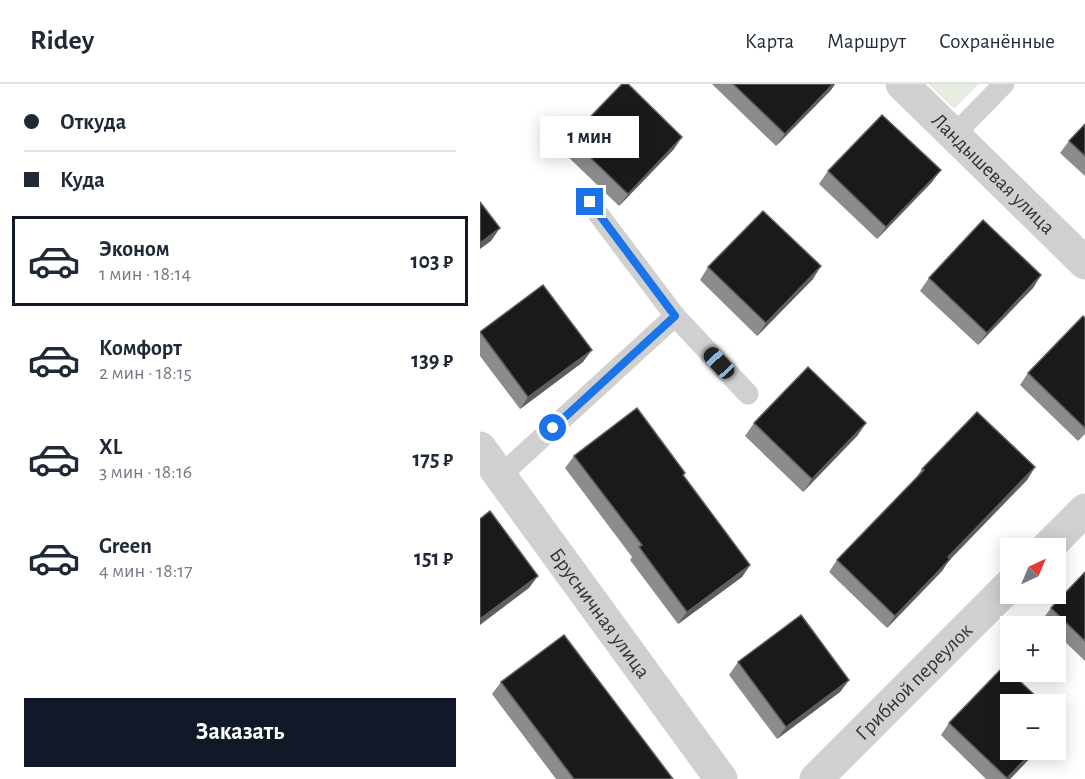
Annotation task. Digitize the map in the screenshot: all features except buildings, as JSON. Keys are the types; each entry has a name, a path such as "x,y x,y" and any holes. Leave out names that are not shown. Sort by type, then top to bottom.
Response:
{"street":[{"name":"Ландышевая улица","path":"902,84 1085,263"},
{"name":"Брусничная улица","path":"480,448 721,779"},
{"path":"1057,538 1085,510"},
{"name":"Грибной переулок","path":"816,779 1000,595"}],"lane":[{"path":"954,135 1004,84"},
{"path":"590,202 675,316 748,394"},
{"path":"500,476 675,316"}],"shaded area":[{"path":"928,84 979,84 954,109"}],"route":[{"path":"553,428 675,316 590,202"}]}
